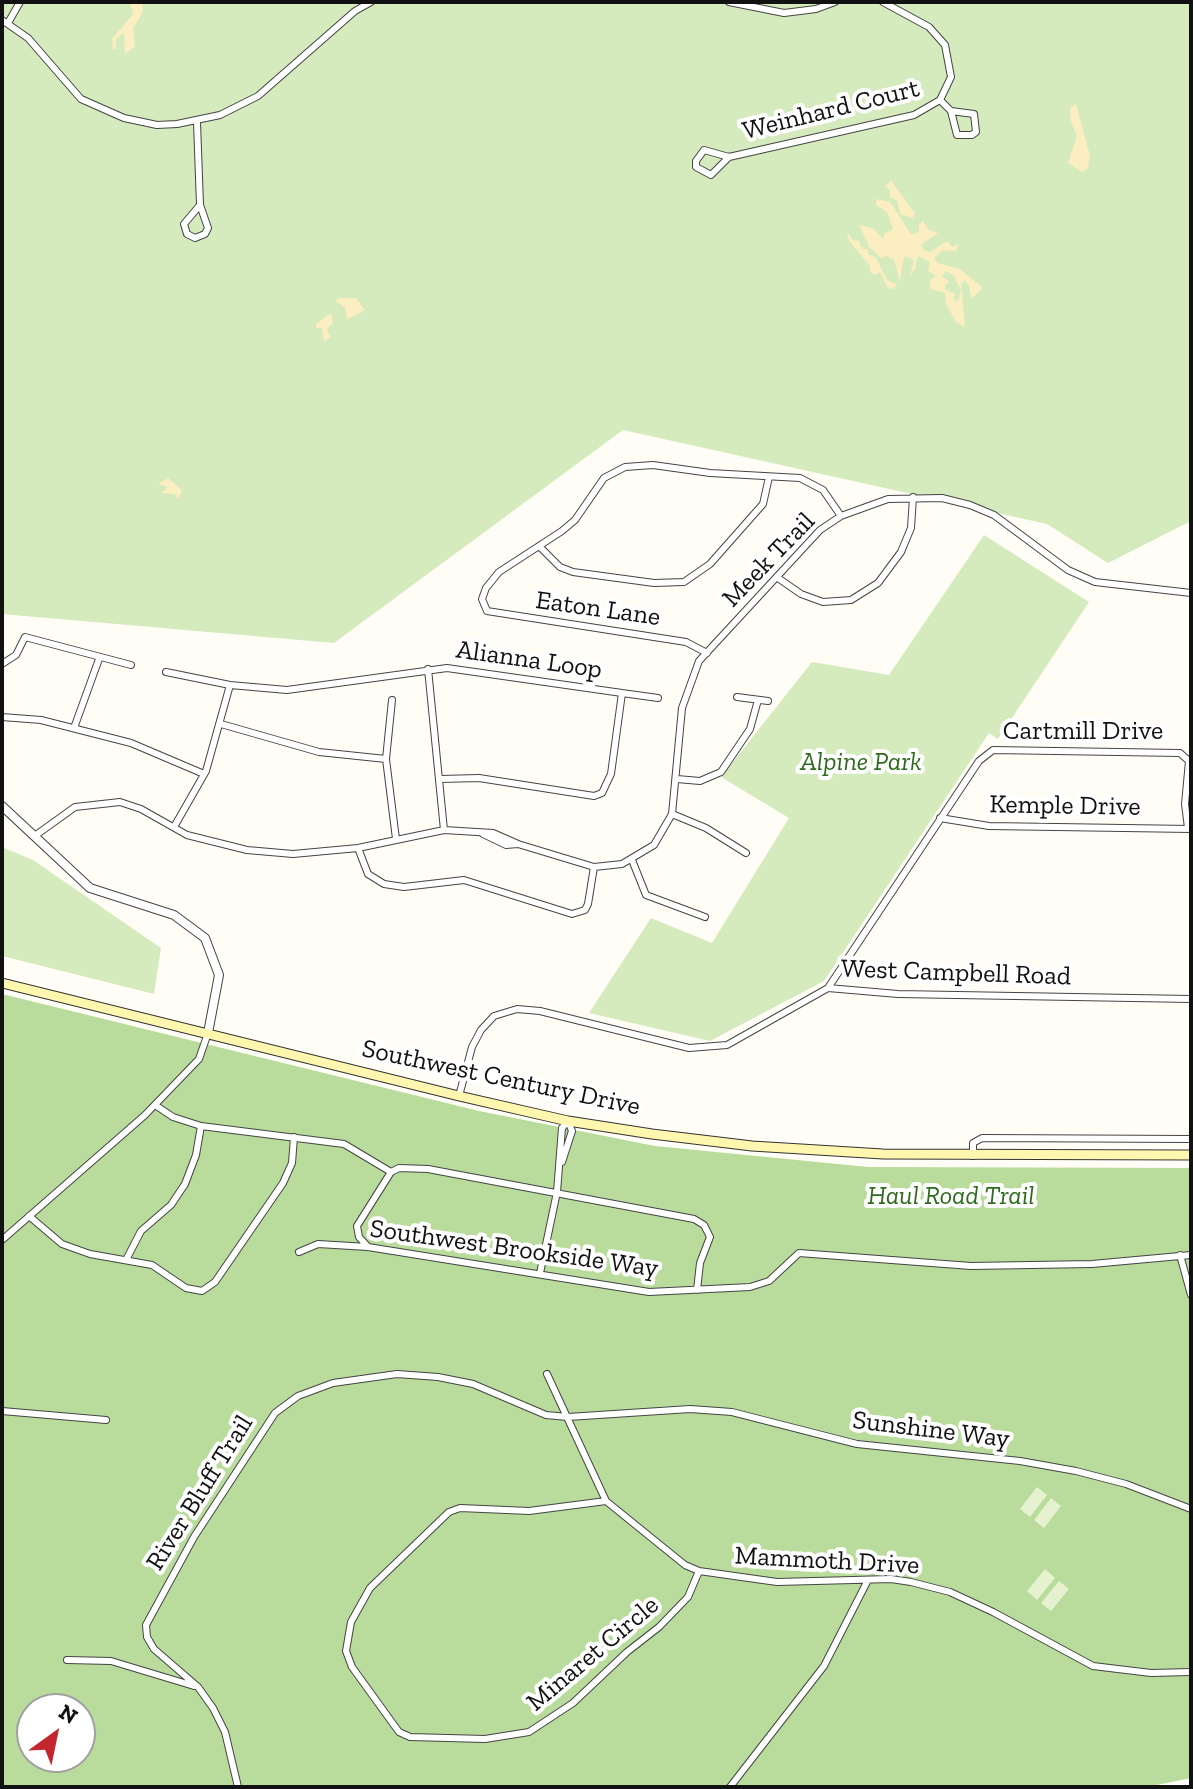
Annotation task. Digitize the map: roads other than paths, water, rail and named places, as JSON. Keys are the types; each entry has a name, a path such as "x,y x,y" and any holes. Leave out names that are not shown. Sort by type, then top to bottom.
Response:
{"main road":[{"name":"Southwest Century Drive","path":"2,983 568,1121 752,1146 973,1156 1191,1155"}],"street":[{"path":"20,2 5,21 40,50 65,84 103,111 157,125 197,122 242,107 355,11 371,2"},
{"path":"729,2 784,13 816,9 835,2"},
{"name":"Weinhard Court","path":"729,157 711,175 696,167 696,161 704,150 729,157 914,115 940,100 951,77 945,45 929,27 883,2"},
{"name":"Weinhard Court","path":"940,100 951,111 957,135 976,132 974,114 951,111"},
{"path":"197,122 200,205 208,228 205,234 195,238 187,234 184,224 200,205"},
{"path":"769,477 763,504 710,564 684,582 654,583 573,572 560,567 539,546 575,520 604,478 625,467 653,465 800,478 823,490 841,516"},
{"path":"778,578 801,594 823,602 851,600 878,583 901,552 911,528 913,497"},
{"name":"Meek Trail","path":"632,860 654,845 672,814 682,708 696,669 707,653 778,578 798,551 841,516 878,501 942,498 994,515 1068,570 1095,582 1191,593"},
{"name":"Eaton Lane","path":"539,546 492,579 486,588 483,606 487,611 686,642 707,653"},
{"path":"2,664 16,655 25,637 131,665"},
{"path":"74,728 99,659"},
{"name":"Alianna Loop","path":"166,672 230,685 287,690 447,668 622,693 611,774 602,793 594,796 479,778 440,779"},
{"path":"428,669 444,830"},
{"path":"174,827 204,774 230,685"},
{"path":"622,693 658,698"},
{"path":"737,697 768,701"},
{"path":"392,700 386,759 396,839"},
{"path":"677,779 700,781 721,772 750,729 758,700"},
{"path":"2,717 41,720 140,746 204,774"},
{"path":"221,724 319,752 386,759"},
{"name":"Cartmill Drive","path":"940,818 979,761 993,750 1173,751 1189,761 1185,804 1189,828"},
{"path":"36,835 75,807 96,802 120,802 141,809 208,842 247,850 293,854 358,848 444,830 483,834 506,845 518,844 594,867 609,868 632,860 646,895 705,917"},
{"path":"2,806 90,888 174,915 205,938 219,975 208,1033 199,1059 155,1105 2,1240"},
{"path":"672,814 706,828 746,853"},
{"path":"828,988 940,818"},
{"name":"Kemple Drive","path":"940,818 989,826 1189,828"},
{"path":"358,848 368,874 384,884 404,887 464,880 572,914 585,910 588,904 594,867"},
{"name":"West Campbell Road","path":"459,1096 472,1047 481,1030 504,1011 540,1011 659,1043 710,1048 748,1035 828,988 898,994 1191,999"},
{"path":"155,1105 173,1117 201,1126 344,1144 391,1172"},
{"path":"540,1273 562,1162 572,1131 568,1121"},
{"path":"126,1260 141,1231 171,1205 185,1184 196,1155 201,1126"},
{"path":"29,1216 62,1244 152,1265 193,1291 210,1287 283,1183 292,1163 294,1137"},
{"path":"973,1156 973,1143 982,1138 1191,1139"},
{"path":"368,1247 359,1237 357,1226 391,1172 399,1168 428,1169 700,1222 710,1237 700,1263 697,1290"},
{"name":"Southwest Brookside Way","path":"299,1252 318,1244 368,1247 631,1290 750,1287 769,1281 799,1253 971,1266 1092,1264 1191,1255"},
{"path":"1180,1255 1191,1295"},
{"name":"Mammoth Drive","path":"547,1374 606,1501 685,1565 699,1571 777,1582 911,1582 950,1592 1093,1666 1139,1672 1191,1672"},
{"name":"River Bluff Trail","path":"238,1787 225,1732 198,1687 154,1649 147,1637 146,1625 194,1537 237,1476 264,1428 285,1404 333,1383 417,1375 473,1384 529,1410 568,1417"},
{"name":"Sunshine Way","path":"568,1417 690,1409 732,1412 857,1444 1020,1461 1076,1471 1126,1484 1191,1509"},
{"path":"2,1411 106,1420"},
{"name":"Minaret Circle","path":"606,1501 529,1511 460,1508 441,1519 370,1588 351,1622 346,1651 352,1667 399,1732 410,1737 485,1739 529,1732 573,1703 627,1652 659,1627 688,1597 699,1571"},
{"path":"730,1787 824,1666 868,1580"},
{"path":"67,1660 111,1661 198,1687"}],"park label":[{"name":"Alpine Park","path":"861,763"},
{"name":"Haul Road Trail","path":"951,1197"}]}
